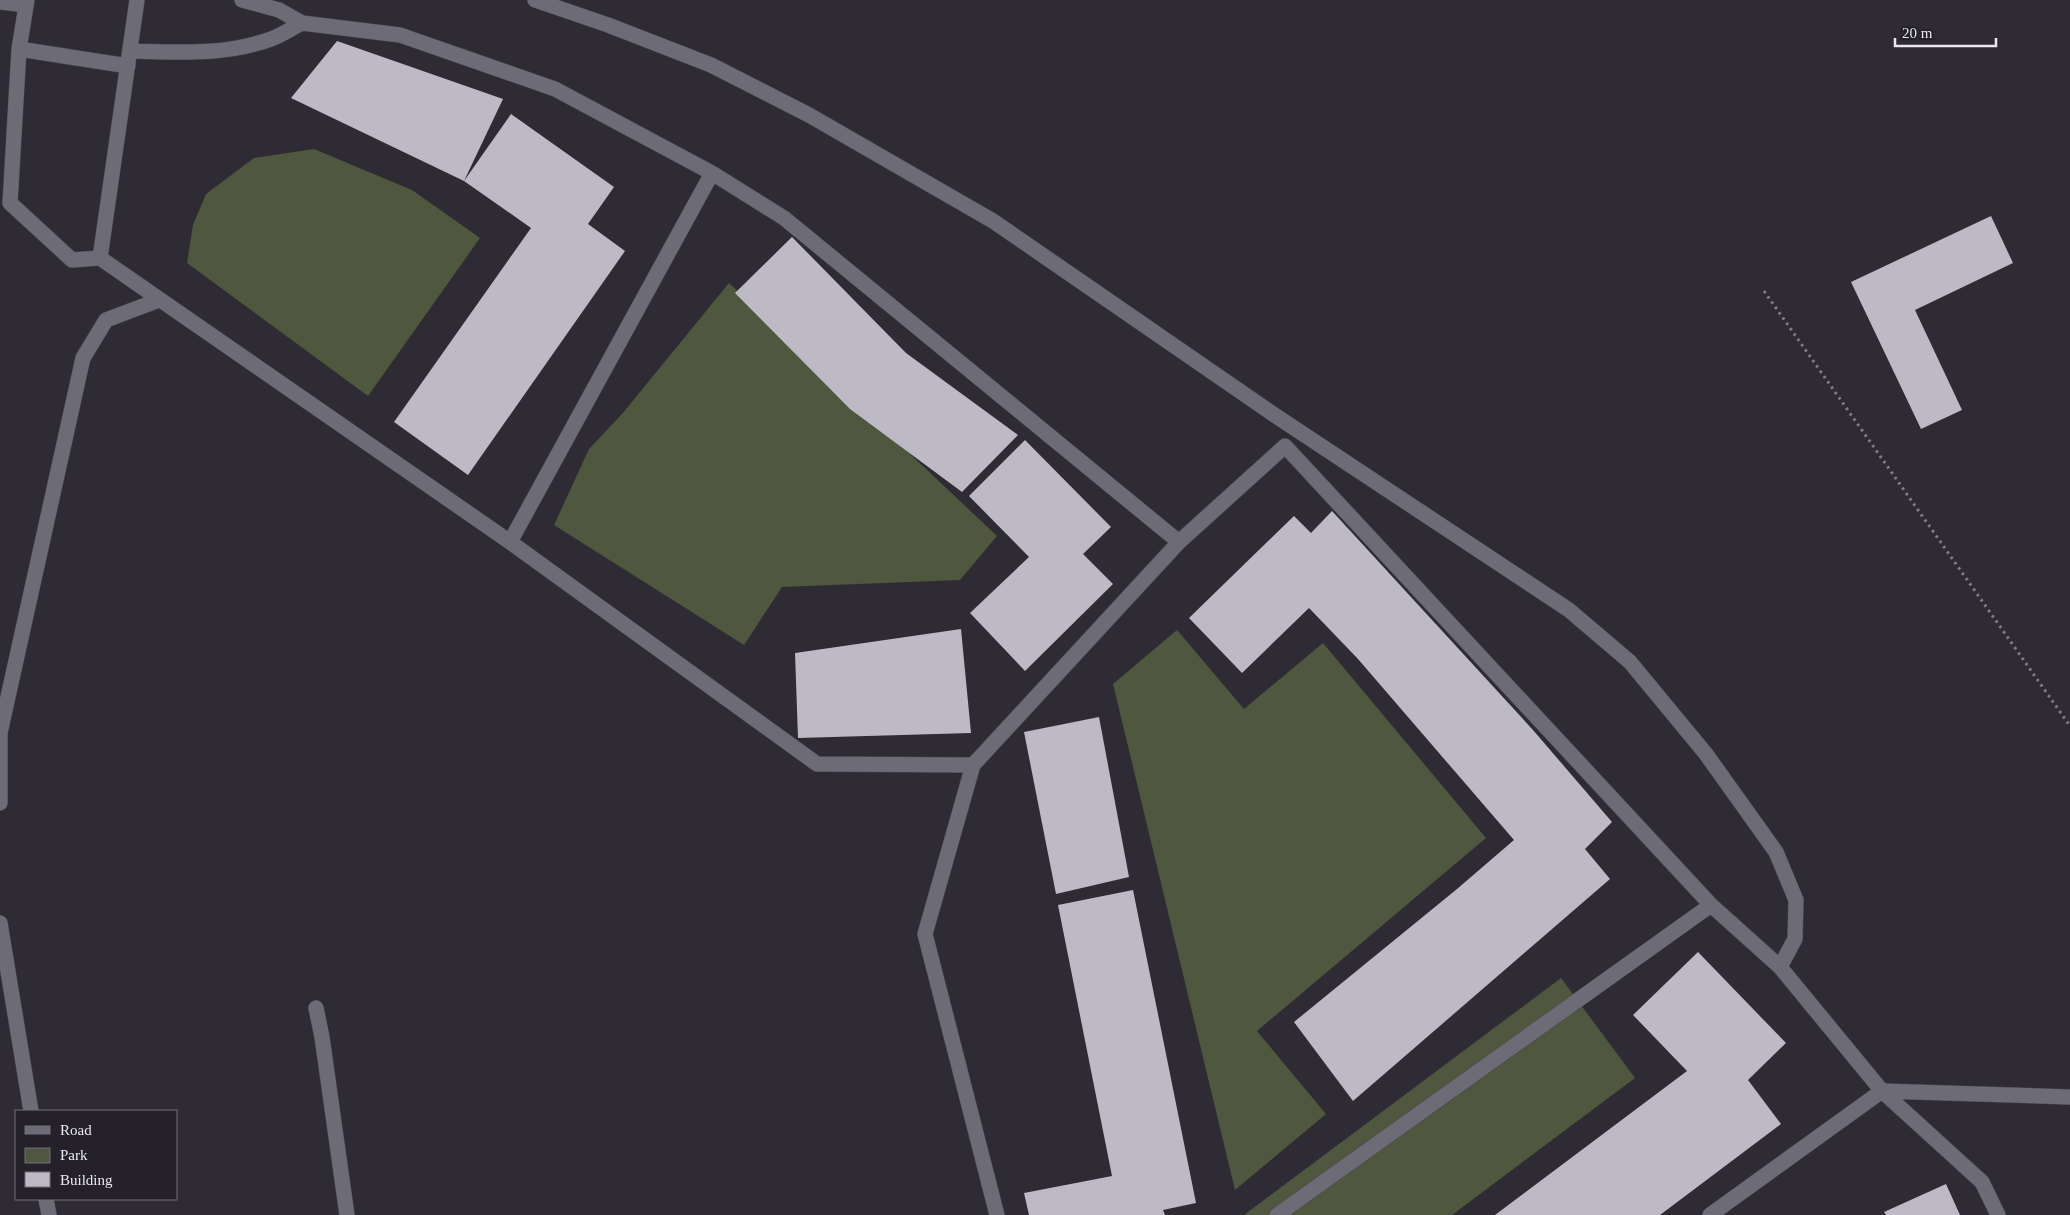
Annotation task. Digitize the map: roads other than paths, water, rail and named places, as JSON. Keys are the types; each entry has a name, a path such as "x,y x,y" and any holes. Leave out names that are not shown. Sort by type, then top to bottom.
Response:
{"street":[{"path":"100,258 137,0"},
{"path":"242,0 279,10 302,23 400,35 555,89 712,174 784,218 1179,542"},
{"path":"535,0 711,65 809,114 993,221 1276,416 1569,610 1630,662 1706,754 1776,852 1796,900 1795,939 1780,968"},
{"path":"0,2 27,2 20,49 10,203 72,260 100,258 510,542 818,764 973,765"},
{"path":"20,49 129,58 224,50 272,38 302,23"},
{"path":"510,542 712,174"},
{"path":"0,803 0,733 83,358 106,320 159,300"},
{"path":"997,1215 925,934 973,765 1179,542 1285,446 1711,905 1780,968 1882,1091 1982,1182 1998,1215"},
{"path":"1277,1215 1711,905"},
{"path":"0,923 31,1110"},
{"path":"316,1008 324,1047 347,1215"},
{"path":"1710,1215 1882,1091 2070,1097"},
{"path":"46,1200 49,1215"}]}
